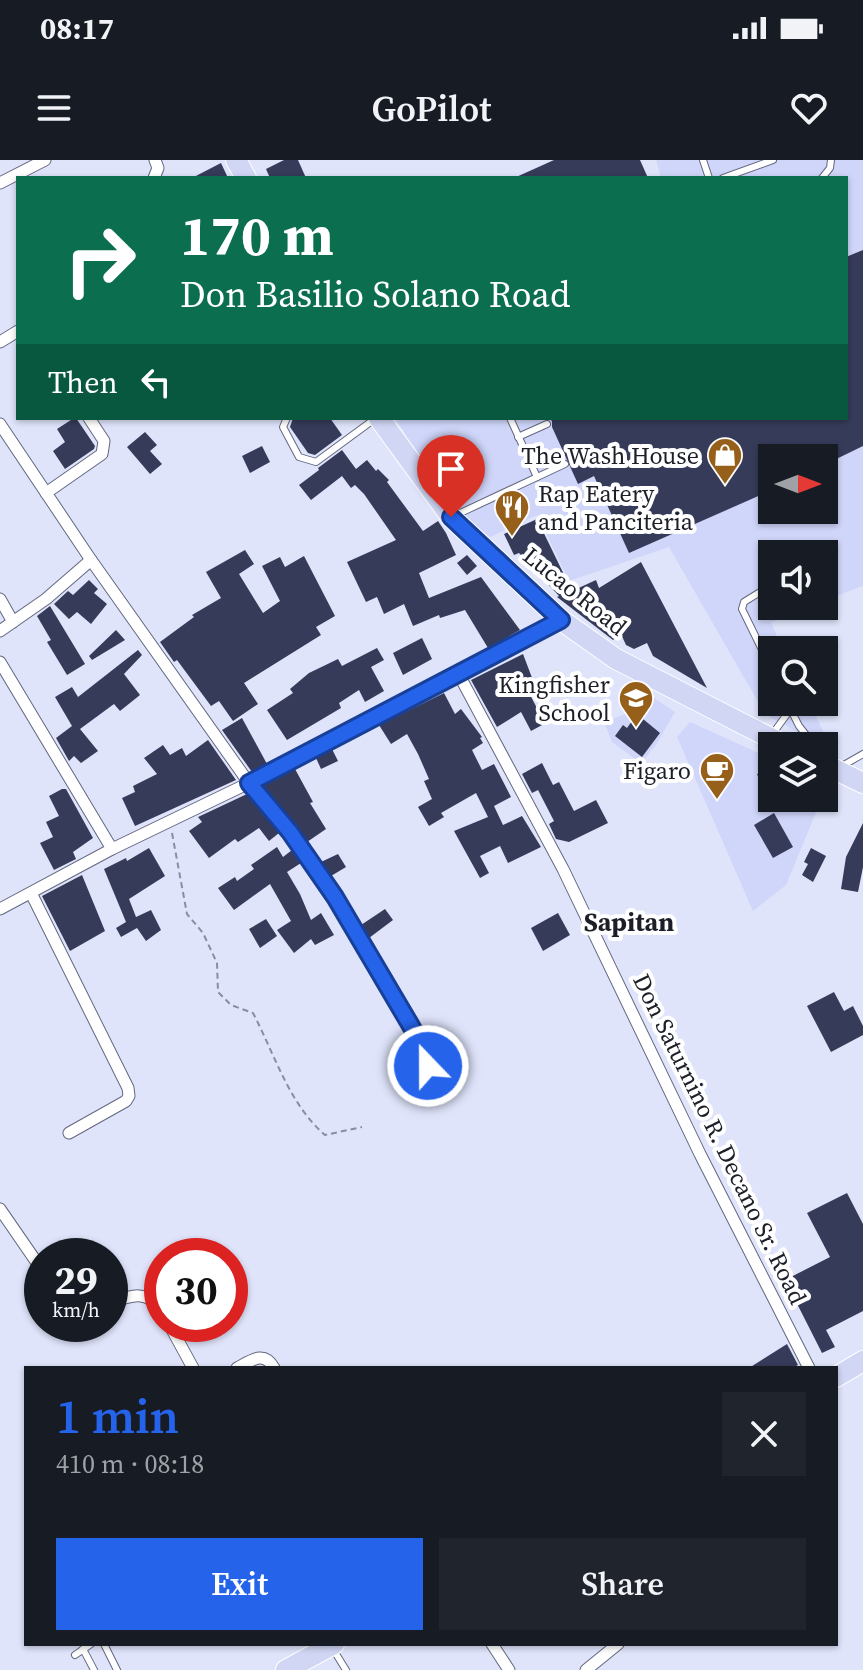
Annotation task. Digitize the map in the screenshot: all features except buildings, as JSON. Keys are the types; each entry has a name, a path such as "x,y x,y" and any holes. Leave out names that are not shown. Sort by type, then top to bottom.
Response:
{"highway":[{"name":"Lucao Road","path":"379,420 451,517 561,620 616,659 758,732"},
{"path":"838,771 863,783"},
{"path":"838,1376 863,1361"},
{"path":"286,1670 330,1646"}],"street":[{"path":"0,183 45,160"},
{"path":"46,493 102,454 104,441 90,420"},
{"path":"0,424 91,560 249,783 290,832 335,897 411,1026 428,1061 425,1073 418,1080"},
{"path":"0,631 46,599 91,560"},
{"path":"0,599 13,622"},
{"path":"0,909 561,620"},
{"path":"0,662 112,849"},
{"name":"Don Saturnino R. Decano Sr. Road","path":"458,673 563,869 700,1154 808,1366"},
{"path":"31,893 128,1088 126,1101 69,1133"},
{"path":"0,1209 24,1244"},
{"path":"179,1342 192,1366"},
{"path":"240,1366 256,1357 270,1360 273,1366"},
{"path":"493,1646 509,1670"},
{"path":"586,1670 616,1646"}],"lane":[{"path":"729,176 773,160"},
{"path":"286,420 283,427 299,457 316,462 375,420"},
{"path":"511,420 537,477"},
{"path":"518,437 547,424"},
{"path":"451,517 565,464"},
{"path":"758,593 744,602 742,609 758,642"},
{"path":"838,764 863,754"},
{"path":"75,1655 88,1646"},
{"path":"105,1646 117,1670"},
{"path":"333,1646 346,1670"},
{"path":"83,1649 94,1670"}],"path":[{"path":"171,820 175,859 187,914 203,933 217,963 218,992 231,1005 253,1013 287,1087 309,1121 325,1135 362,1127"}],"shaded area":[{"path":"656,160 863,160 863,588 838,595 838,540 758,540 758,620 776,620 771,622 777,636 758,636 758,702 669,547 569,581 537,515 490,537 452,506 396,420 848,420 848,176 660,176"},
{"name":"Kingfisher School","path":"651,696 675,712 656,745 641,763 612,742 604,722 623,715"},
{"path":"769,716 816,716 824,732 797,732"},
{"path":"690,722 758,753 758,812 816,812 786,885 753,911 677,737"}],"place":[{"name":"The Wash House","path":"725,486"},
{"name":"Rap Eatery and Panciteria","path":"512,538"},
{"name":"Kingfisher School","path":"636,729"},
{"name":"Figaro","path":"717,801"}],"district":[{"name":"Sapitan","path":"629,922"}],"route":[{"path":"428,1066 426,1053 335,897 290,832 249,783 561,620 451,517"}]}
